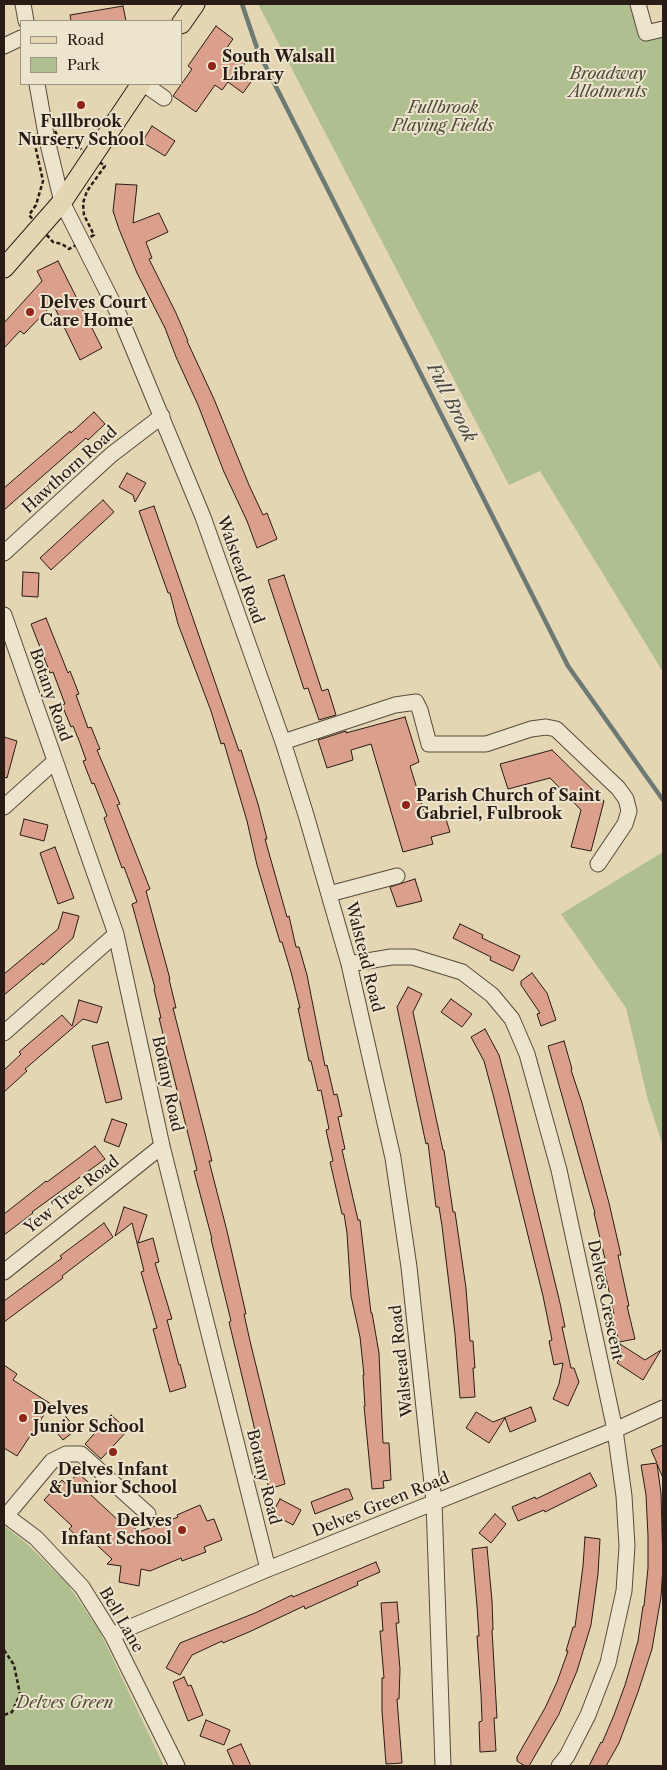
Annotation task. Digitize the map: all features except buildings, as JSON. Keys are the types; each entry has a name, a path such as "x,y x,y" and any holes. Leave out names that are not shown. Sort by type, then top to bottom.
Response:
{"main road":[{"path":"182,23 195,4"},
{"path":"4,268 62,202 141,85"}],"street":[{"path":"24,4 26,20"},
{"path":"638,4 646,33 663,29"},
{"path":"4,46 20,38"},
{"name":"Walstead Road","path":"37,85 47,140 62,202 120,317 203,517 306,815 349,964 393,1158 409,1267 434,1502 444,1766"},
{"path":"144,85 164,98"},
{"name":"Hawthorn Road","path":"4,553 111,455 162,416"},
{"name":"Botany Road","path":"4,615 116,934 162,1146 268,1569"},
{"path":"282,742 395,705 416,702 429,744 486,744 531,729 546,727 556,729 618,788 626,799 629,811 625,824 598,864"},
{"path":"4,807 55,761"},
{"path":"329,894 397,876"},
{"path":"4,1033 116,934"},
{"name":"Delves Crescent","path":"349,964 391,957 413,957 462,972 492,995 512,1019 527,1054 559,1170 615,1430 624,1496 627,1546 624,1591 608,1662 588,1715 567,1756 559,1766"},
{"name":"Yew Tree Road","path":"4,1272 162,1146"},
{"name":"Delves Green Road","path":"112,1635 268,1569 615,1430 663,1408"},
{"path":"5,1515 52,1461 66,1454 81,1454 148,1514"},
{"name":"Bell Lane","path":"5,1515 36,1538 82,1587 112,1635 177,1766"}],"path":[{"path":"4,1650 14,1665 20,1694 12,1712 4,1715"}],"green space":[{"name":"Fullbrook Playing Fields","path":"258,4 634,4 645,41 663,34 663,672 540,471 509,485"},
{"path":"663,852 663,1146 648,1100 626,1008 561,914"},
{"name":"Delves Green","path":"4,1526 25,1542 67,1583 100,1632 164,1766 4,1766"}],"waterway":[{"name":"Full Brook","path":"242,4 258,51 568,666 663,800"}],"place":[{"name":"South Walsall Library","path":"212,66"},
{"name":"Fullbrook Nursery School","path":"81,105"},
{"name":"Delves Court Care Home","path":"30,312"},
{"name":"Parish Church of Saint Gabriel, Fulbrook","path":"406,805"},
{"name":"Delves Junior School","path":"23,1418"},
{"name":"Delves Infant & Junior School","path":"113,1452"},
{"name":"Delves Infant School","path":"182,1530"}],"park label":[{"name":"Broadway Allotments","path":"608,83"}]}
